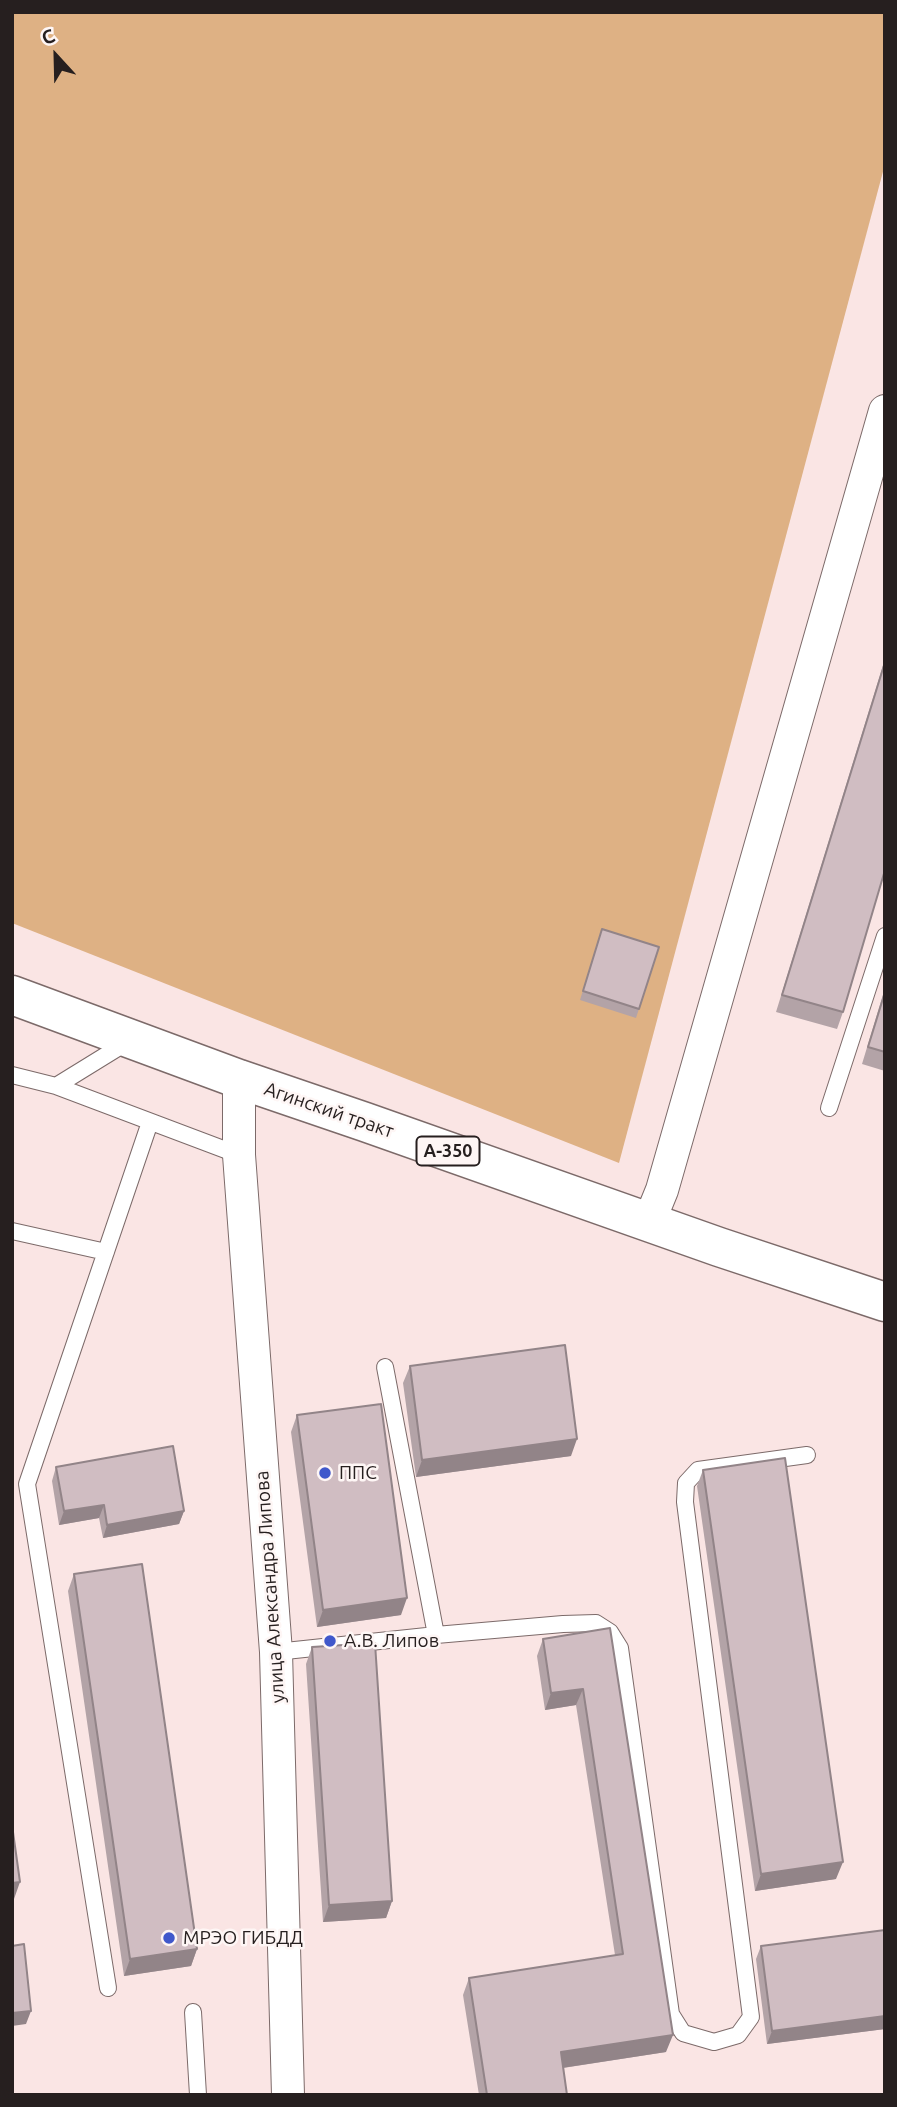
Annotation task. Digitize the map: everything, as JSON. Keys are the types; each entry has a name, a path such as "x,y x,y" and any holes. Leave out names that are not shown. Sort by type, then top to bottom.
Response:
{"highway":[{"name":"Агинский тракт","path":"12,995 239,1079 885,1302"}],"street":[{"path":"649,1222 662,1190 885,411"},
{"name":"улица Александра Липова","path":"239,1079 239,1155 276,1652 288,2095"}],"lane":[{"path":"830,1108 885,936"},
{"path":"56,1086 131,1040"},
{"path":"12,1075 56,1086 239,1155"},
{"path":"108,1988 20,1485 106,1252 150,1122"},
{"path":"12,1231 106,1252"},
{"path":"385,1367 436,1635"},
{"path":"276,1652 563,1624 596,1623 610,1632 620,1647 671,2014 683,2033 714,2042 738,2035 751,2017 685,1502 686,1483 698,1470 807,1455"},
{"path":"193,2012 198,2095"}],"shaded area":[{"path":"12,12 885,12 885,164 619,1163 12,923"}],"building":[{"path":"885,662 885,870 843,1012 782,995"},
{"path":"602,929 659,947 639,1009 583,991"},
{"path":"885,992 885,1052 868,1047"},
{"path":"565,1345 577,1439 422,1460 410,1366"},
{"path":"381,1404 407,1598 323,1610 297,1415"},
{"path":"173,1446 184,1511 107,1525 104,1505 64,1511 56,1467"},
{"path":"785,1458 843,1862 761,1874 703,1470"},
{"path":"142,1564 197,1949 130,1959 74,1574"},
{"path":"610,1628 673,2035 561,2052 567,2095 487,2095 469,1978 623,1954 583,1689 551,1693 543,1639"},
{"path":"375,1643 392,1901 329,1905 312,1647"},
{"path":"12,1825 20,1882 12,1883"},
{"path":"885,1930 885,2016 772,2031 761,1946"},
{"path":"24,1944 31,2011 12,2013 12,1946"}],"place":[{"name":"ППС","path":"325,1473"},
{"name":"А.В. Липов","path":"330,1641"},
{"name":"МРЭО ГИБДД","path":"169,1938"}]}
